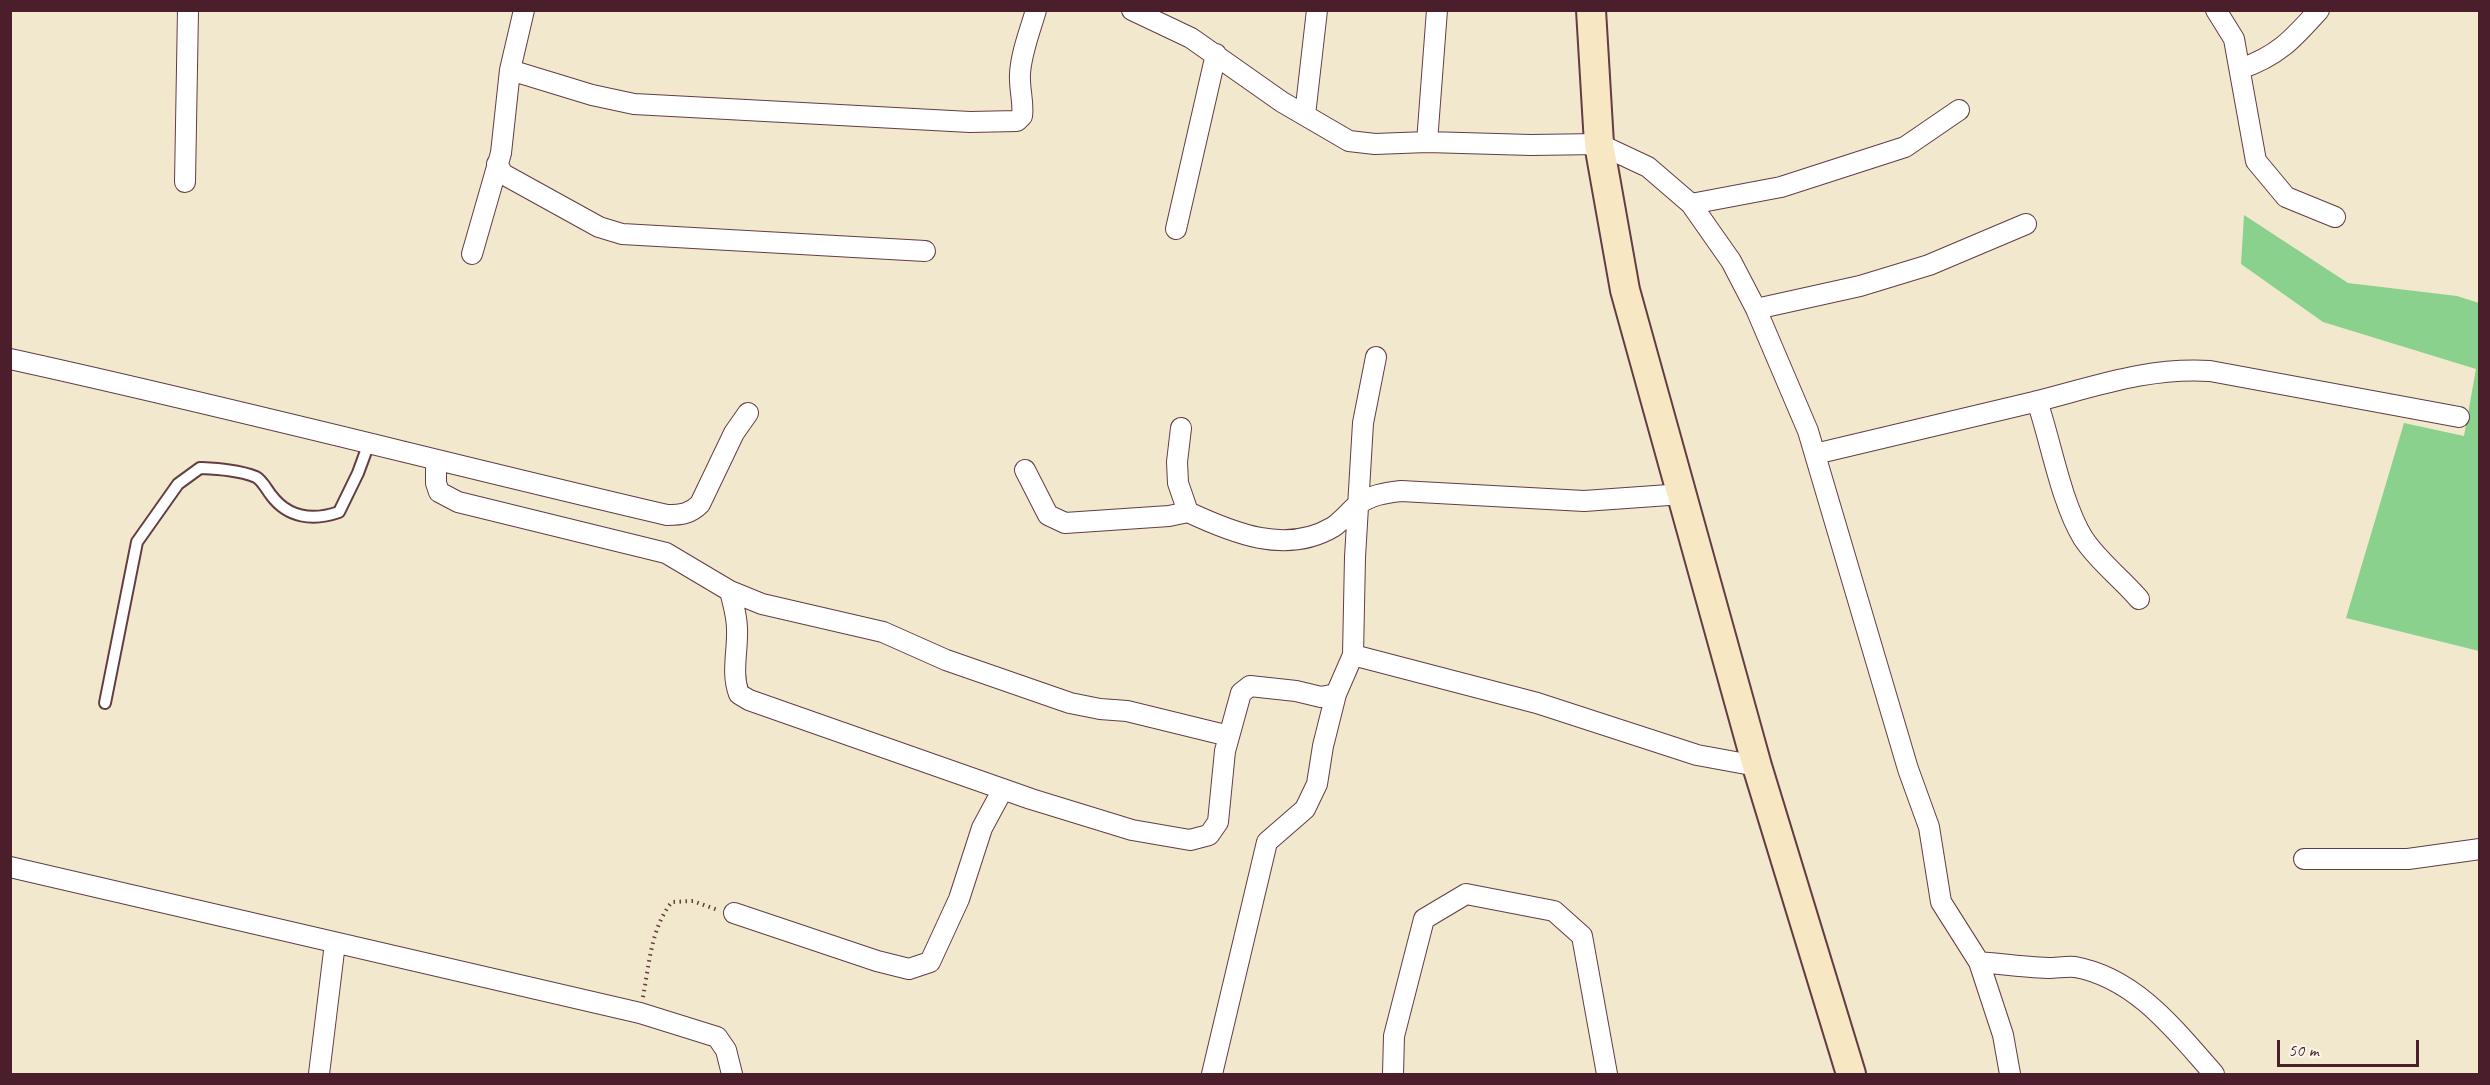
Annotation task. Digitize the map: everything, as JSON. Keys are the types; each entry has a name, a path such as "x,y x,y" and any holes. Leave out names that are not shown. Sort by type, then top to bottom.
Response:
{"street":[{"path":"185,182 188,10"},
{"path":"472,254 501,153 510,70 524,10"},
{"path":"510,70 592,95 634,104 970,122 1017,121 1022,116 1023,108 1019,87 1020,71 1036,10"},
{"path":"1132,10 1191,38 1282,102 1349,141 1375,144 1427,142 1530,145 1599,144 1648,167 1690,204 1731,261 1756,309 1808,431 1908,769 1929,827 1941,902 1979,962 2003,1035 2010,1074"},
{"path":"1305,115 1317,10"},
{"path":"1427,142 1437,10"},
{"path":"1591,10 1599,144 1625,290 1757,766 1851,1074"},
{"path":"2216,10 2234,39 2256,161 2286,196 2335,217"},
{"path":"2240,69 2263,62 2274,55 2319,10"},
{"path":"1176,229 1216,54"},
{"path":"1690,204 1781,187 1905,147 1959,110"},
{"path":"497,164 503,174 599,227 622,234 925,251"},
{"path":"1756,309 1860,286 1929,265 2026,224"},
{"path":"1212,1074 1267,842 1305,809 1317,784 1323,746 1336,694 1353,655 1363,423 1376,357"},
{"path":"10,359 140,388 667,515 681,515 693,511 700,504 734,433 748,413"},
{"path":"1815,454 2037,401 2101,382 2184,369 2210,371 2459,417"},
{"path":"2037,401 2066,496 2081,535 2096,556 2122,579 2139,599"},
{"path":"1181,428 1176,462 1178,483 1188,512"},
{"path":"436,461 436,483 439,492 458,502 666,553 730,591 762,604 883,632 946,660 1070,703 1127,711 1229,736"},
{"path":"1025,470 1048,515 1065,523 1169,516 1188,512 1233,532 1284,542 1303,540 1335,526 1358,505 1379,493 1401,491 1584,501 1683,494"},
{"path":"730,591 737,625 737,656 733,676 739,694 749,700 1003,789 1132,830 1171,838 1190,840 1201,838 1209,835 1218,822 1225,751 1241,693 1250,686 1296,691 1321,697 1336,694"},
{"path":"1353,655 1537,703 1697,755 1757,766"},
{"path":"734,913 909,969 930,962 958,899 982,828 1003,789"},
{"path":"2304,859 2408,859 2480,849"},
{"path":"10,867 640,1013 717,1037 726,1050 732,1074"},
{"path":"1393,1074 1394,1036 1424,919 1466,894 1554,910 1582,936 1607,1074"},
{"path":"319,1074 335,943"},
{"path":"1979,962 2047,968 2074,967 2098,973 2128,988 2163,1017 2214,1074"}],"lane":[{"path":"105,703 137,542 178,484 200,468 225,470 258,478 280,508 305,516 322,518 339,512 358,473 369,443"}],"path":[{"path":"640,1013 655,939 663,913 672,902 693,901 709,908 734,913"}],"green space":[{"path":"2244,215 2348,283 2457,296 2479,303 2479,651 2346,618 2404,423 2464,436 2476,369 2323,322 2241,264"}]}
